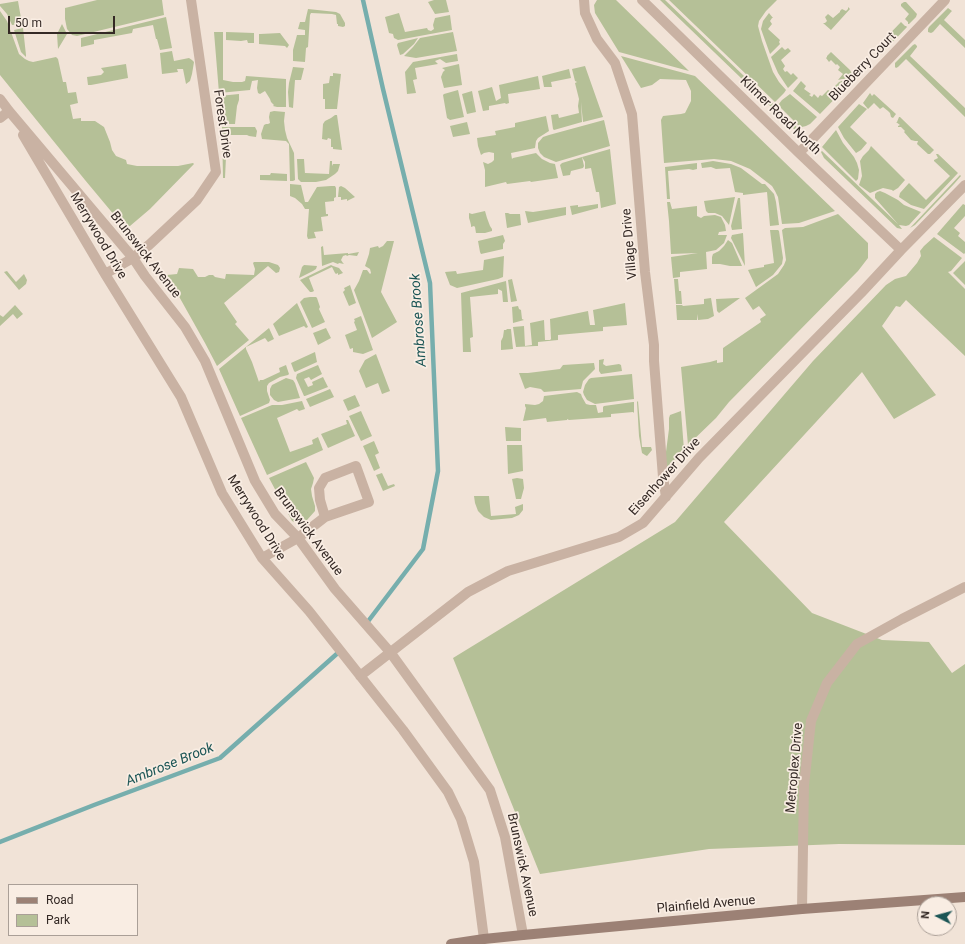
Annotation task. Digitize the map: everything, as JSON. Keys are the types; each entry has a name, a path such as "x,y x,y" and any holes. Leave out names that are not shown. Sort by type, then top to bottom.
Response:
{"main road":[{"name":"Plainfield Avenue","path":"451,944 523,935 802,909 965,897"}],"street":[{"name":"Forest Drive","path":"105,274 133,258 149,245 197,200 216,172 191,0"},
{"name":"Village Drive","path":"584,0 586,13 598,39 615,63 632,114 646,279 654,345 663,478 666,497"},
{"name":"Kilmer Road North","path":"642,0 901,250"},
{"name":"Blueberry Court","path":"799,153 945,0"},
{"name":"Brunswick Avenue","path":"0,99 133,258 145,276 185,327 205,361 255,481 275,514 298,538 335,589 390,652 490,790 505,837 523,935"},
{"path":"0,118 9,111"},
{"name":"Merrywood Drive","path":"9,111 105,274 181,397 222,493 262,558 309,611 403,730 448,792 461,819 474,862 484,939"},
{"path":"901,250 965,185"},
{"name":"Eisenhower Drive","path":"360,676 468,592 508,571 619,537 643,523 699,458 861,293 901,250"},
{"path":"262,558 298,538 325,518 369,502 356,466 325,478 319,488 320,500 325,518"},
{"name":"Metroplex Drive","path":"802,909 804,785 811,721 827,683 857,644 965,587"}],"green space":[{"path":"97,0 162,0 164,15 77,36 72,35 67,29 65,8"},
{"path":"434,0 446,0 449,12 435,14 428,2"},
{"path":"597,0 616,0 689,71 619,52 595,13 594,5"},
{"path":"660,0 665,0 796,126 798,131 795,130"},
{"path":"669,0 777,0 766,11 759,21 758,26 773,72 786,90 784,93 775,102"},
{"path":"18,1 22,24 12,25 0,4"},
{"path":"904,2 906,2 917,14 909,24 905,19 909,14 901,6"},
{"path":"848,7 850,9 831,30 823,23 827,21 825,17 828,14 833,18 842,9 846,11"},
{"path":"948,8 952,11 944,20 965,40 965,48 940,24 933,32 928,32 929,27"},
{"path":"308,9 336,12 340,14 345,26 338,26 336,15 311,13 305,62 293,61 293,50 297,35 305,35 305,30 298,29 300,22 305,22"},
{"path":"0,11 7,21 19,54 25,59 33,62 56,57 58,59 63,82 66,82 68,93 76,92 78,103 70,105 73,119 81,118 81,121 95,121 104,127 112,150 116,156 126,160 127,164 137,166 178,166 194,164 150,209 130,226 125,228 0,75"},
{"path":"399,13 405,32 427,28 431,31 434,29 433,25 435,18 450,15 452,30 398,40 394,38 393,34 389,33 385,17"},
{"path":"769,13 773,18 770,21 772,24 768,29 780,40 780,44 770,54 761,29 763,21"},
{"path":"166,17 172,48 160,50 153,25 133,29 132,33 94,40 94,44 81,47 81,38"},
{"path":"901,22 907,27 881,54 876,48"},
{"path":"62,24 67,34 58,49 57,34"},
{"path":"23,28 26,57 21,52 14,30"},
{"path":"214,32 223,32 223,80 242,82 245,81 246,76 286,79 286,107 273,106 274,105 265,91 260,94 258,93 258,80 252,81 250,90 219,93"},
{"path":"226,32 254,33 254,43 248,43 247,40 226,40"},
{"path":"453,32 457,51 416,58 404,56 420,38"},
{"path":"280,33 289,45 287,48 285,46 259,44 259,34"},
{"path":"418,38 414,44 400,55 397,45 398,43"},
{"path":"915,44 917,47 910,56 965,108 965,117 906,59 898,67 895,67 895,63"},
{"path":"782,47 785,50 788,48 791,51 781,60 785,66 783,69 791,75 793,73 798,78 788,88 778,73 771,57"},
{"path":"172,51 174,61 189,58 194,62 190,81 186,84 183,69 177,69 178,72 162,74 160,53"},
{"path":"831,52 850,70 852,74 851,79 838,80 843,74 838,70 840,67 831,60 829,62 826,58"},
{"path":"457,54 458,61 446,63 440,59 435,61 438,64 415,68 417,79 413,80 416,93 407,94 405,72 413,62"},
{"path":"621,56 695,76 835,211 799,223 782,224 778,197 775,191 772,186 750,169 731,161 714,159 664,163 661,120 663,116 685,113 691,101 691,91 686,80 660,79 652,85 641,88"},
{"path":"126,64 128,78 88,85 87,77 101,75 104,72 101,68"},
{"path":"459,64 462,85 444,88 441,77 445,70 442,68"},
{"path":"585,66 603,117 583,122 581,102 582,122 554,130 551,115 558,114 559,118 579,113 579,99 575,83 577,82 575,81 572,69"},
{"path":"293,67 304,68 301,80 295,80 293,108 289,107 288,92"},
{"path":"569,69 571,78 551,82 552,87 544,87 542,76"},
{"path":"333,73 341,74 337,109 325,109 323,84 329,83 330,76 333,76"},
{"path":"538,76 540,89 508,94 509,103 489,106 489,110 483,111 478,91 492,87 496,101 501,98 499,85"},
{"path":"801,81 806,86 804,89 811,94 809,95 812,97 814,94 818,98 828,90 830,91 839,82 842,81 850,83 820,114 793,91"},
{"path":"458,90 464,117 450,120 447,118 443,95"},
{"path":"472,91 476,112 467,114 462,94"},
{"path":"870,93 872,96 874,94 896,114 893,118 883,107 880,109 874,103 868,109 863,103"},
{"path":"239,94 235,124 222,124 219,96"},
{"path":"790,94 817,117 810,124 802,127 798,125 778,105"},
{"path":"859,104 867,109 850,127 867,143 856,153 844,138 838,127"},
{"path":"270,112 285,112 285,130 294,153 295,180 293,181 290,181 289,144 286,141 262,139 261,134 264,125 270,123"},
{"path":"337,115 342,150 333,149 333,147 331,147 331,139 322,139 323,124"},
{"path":"546,116 549,131 538,138 535,148 511,153 512,159 536,153 542,159 555,164 558,178 507,184 506,182 485,187 485,170 483,162 488,164 492,162 494,160 494,153 489,152 481,155 477,138 496,135 495,131 515,127 515,123"},
{"path":"899,117 934,150 930,154 928,154 917,144 918,141 911,140 901,127 898,127 900,125 896,122"},
{"path":"604,120 610,146 556,162 544,157 540,153 538,143 543,137"},
{"path":"467,122 470,134 453,137 450,126"},
{"path":"222,127 255,127 257,131 256,137 247,135 227,136 225,178 223,178"},
{"path":"836,130 857,163 859,170 858,179 856,181 822,147"},
{"path":"871,146 905,180 893,191 883,188 870,193 859,185 862,176 860,161"},
{"path":"610,149 616,204 601,208 599,192 596,192 591,168 585,169 585,162 582,157"},
{"path":"822,151 898,224 875,198 875,194 877,192 880,191 885,193 904,205 921,212 909,225 899,225 902,229 897,228 824,158 821,152"},
{"path":"936,154 938,154 958,173 924,209 911,205 899,197 900,193 909,183 926,200 950,176 934,161 938,158"},
{"path":"582,157 583,168 571,171 570,175 563,176 560,165 562,163"},
{"path":"297,159 304,159 305,174 329,174 330,161 332,161 332,166 333,164 340,164 338,171 326,180 301,182 298,179"},
{"path":"713,161 731,164 741,168 762,184 765,184 774,194 779,225 770,226 767,192 743,195 743,193 735,192 730,168 702,168 701,163"},
{"path":"697,163 697,169 668,171 670,199 667,199 665,167"},
{"path":"271,173 287,174 287,181 260,180 260,175 270,175"},
{"path":"960,175 961,176 954,184 915,225 910,228"},
{"path":"290,184 301,185 305,202 308,202 317,187 335,186 336,188 336,197 334,198 334,201 325,202 326,214 328,214 328,216 321,217 323,231 314,232 316,238 308,239 309,209 305,209 302,204 290,196"},
{"path":"341,186 355,197 347,201 347,199 341,200 341,197 338,197 339,187"},
{"path":"735,197 729,225 722,216 715,213 708,213 706,211 704,201"},
{"path":"738,198 740,198 742,229 732,230 731,226"},
{"path":"667,202 670,202 672,209 697,206 697,216 701,218 704,216 715,215 721,217 726,231 719,232 718,235 727,235 724,243 716,250 706,252 707,269 680,272 680,277 673,278 671,257 698,253 671,254"},
{"path":"598,204 598,208 572,215 570,206 578,205 578,207"},
{"path":"963,204 965,205 965,216 954,228 960,233 958,236 965,242 964,254 937,234"},
{"path":"566,207 566,215 528,223 525,211 533,212"},
{"path":"485,211 492,231 476,233 475,227 471,227 469,213 472,214"},
{"path":"505,213 520,214 521,225 507,228"},
{"path":"838,214 868,243 868,258 858,271 688,445 681,367 717,360 717,363 723,362 723,348 761,322 760,319 766,315 759,306 753,310 745,298 778,274 784,265 786,260 782,230 785,228 803,227"},
{"path":"770,230 779,231 783,258 782,264 773,275 756,287 748,270 764,267 764,265 774,263"},
{"path":"743,233 745,266 731,238 732,235"},
{"path":"503,235 505,241 503,244 503,249 481,254 478,241"},
{"path":"934,237 962,258 951,271 948,272 965,289 965,356 906,300 900,307 896,306 882,326 936,395 894,419 862,372 724,522 812,613 882,640 929,642 952,673 965,664 965,845 839,844 709,849 540,874 453,658 675,522 813,361 886,285 895,279 906,276 921,256 920,251"},
{"path":"728,240 732,243 742,266 712,264 713,254 719,251"},
{"path":"387,241 394,241 381,292 397,322 372,338 354,290 363,270 367,270 370,274 371,273 370,269 365,266 370,248 378,246 379,248"},
{"path":"323,246 324,255 359,252 357,256 343,256 341,260 344,264 333,262 322,266 321,247"},
{"path":"504,256 503,277 457,288 450,285 445,272 456,271 457,274 483,270 484,260"},
{"path":"965,261 965,285 953,273"},
{"path":"254,262 269,262 278,265 280,268 279,272 276,273 268,266 224,303 237,322 235,324 249,340 217,366 167,275 177,274 179,268 193,269 198,277 213,275 215,277 225,279 226,274 254,275"},
{"path":"304,265 317,266 313,271 299,278 302,267"},
{"path":"331,265 339,268 343,273 338,275 338,273 336,274 332,267 309,278 314,291 312,292 310,292 300,280"},
{"path":"7,271 16,282 24,274 27,280 26,284 19,290 4,272"},
{"path":"512,279 517,301 511,302 508,280"},
{"path":"674,279 678,279 682,304 676,304"},
{"path":"506,281 508,302 503,302 502,291 498,289 498,294 470,297 473,337 470,338 471,352 463,352 461,293"},
{"path":"350,285 356,303 349,306 343,292 345,290 344,288"},
{"path":"304,298 317,298 320,307 319,309 325,322 312,328 300,302"},
{"path":"711,298 714,316 708,319 698,320 698,314 697,320 677,320 676,305 683,306 704,304 704,299"},
{"path":"740,298 719,313 717,311 716,299"},
{"path":"297,303 308,327 306,328 304,326 279,336 273,324"},
{"path":"625,303 627,325 603,327 603,331 558,335 558,340 538,342 538,346 516,347 513,327 524,326 525,346 532,345 530,323 544,320 545,340 550,340 550,319 588,311 590,325 595,325 593,310"},
{"path":"15,305 23,314 17,319 13,314 0,326 0,315 3,317"},
{"path":"518,306 521,310 522,319 524,320 513,323 512,307"},
{"path":"361,316 373,350 363,354 353,352 353,348 350,349 345,335 357,330 354,319"},
{"path":"269,328 274,339 268,342 265,338 246,347 259,382 260,380 280,372 279,368 286,365 289,374 269,383 267,386 267,391 270,400 269,403 240,416 219,369"},
{"path":"326,328 331,338 318,345 313,333"},
{"path":"511,329 513,349 501,350 501,341 504,330"},
{"path":"315,352 317,362 295,372 294,371 291,363"},
{"path":"376,354 390,391 382,394 378,383 366,388 359,371 365,360"},
{"path":"604,359 603,364 606,366 619,364 621,365 622,371 601,374 599,371 599,360"},
{"path":"594,363 595,369 583,381 581,389 544,392 541,389 530,387 525,389 519,373 560,369 563,365"},
{"path":"318,365 322,374 311,380 309,377 304,379 308,387 313,385 312,382 323,377 328,387 304,396 296,378 297,374"},
{"path":"632,374 634,399 595,404 587,400 584,395 583,392 585,385 591,378"},
{"path":"286,378 293,380 300,398 278,402 270,395 270,389 272,385"},
{"path":"330,389 334,397 310,407 306,399"},
{"path":"577,392 581,394 586,404 596,405 598,413 603,412 604,406 634,402 634,413 611,414 611,417 567,419 547,422 546,418 523,421 526,408 525,404 539,404 543,401 544,396"},
{"path":"355,395 360,406 348,411 343,400"},
{"path":"302,401 305,409 299,411 297,409 277,418 290,452 313,444 312,440 318,437 323,450 267,475 241,418 272,405 282,405"},
{"path":"638,401 642,447 651,447 652,450 647,456 642,453 639,436"},
{"path":"361,411 372,436 361,441 349,416"},
{"path":"681,411 684,450 666,468 664,467 669,418 670,415"},
{"path":"346,420 348,420 355,436 328,448 321,434 347,424"},
{"path":"505,427 521,428 521,441 506,441"},
{"path":"374,441 379,453 375,455 380,468 374,471 363,446"},
{"path":"507,445 522,445 523,471 508,474"},
{"path":"306,462 314,478 311,489 315,511 307,520 297,523 292,521 269,478"},
{"path":"382,473 388,486 394,484 395,486 383,491 376,475"},
{"path":"512,479 523,479 524,488 521,499 516,499"},
{"path":"474,496 489,496 491,516 516,514 515,507 523,504 523,510 519,515 512,518 491,520 484,517 478,511"}],"waterway":[{"name":"Ambrose Brook","path":"363,0 430,283 438,471 423,549 366,624"},
{"name":"Ambrose Brook","path":"0,842 220,758 340,651"}]}
